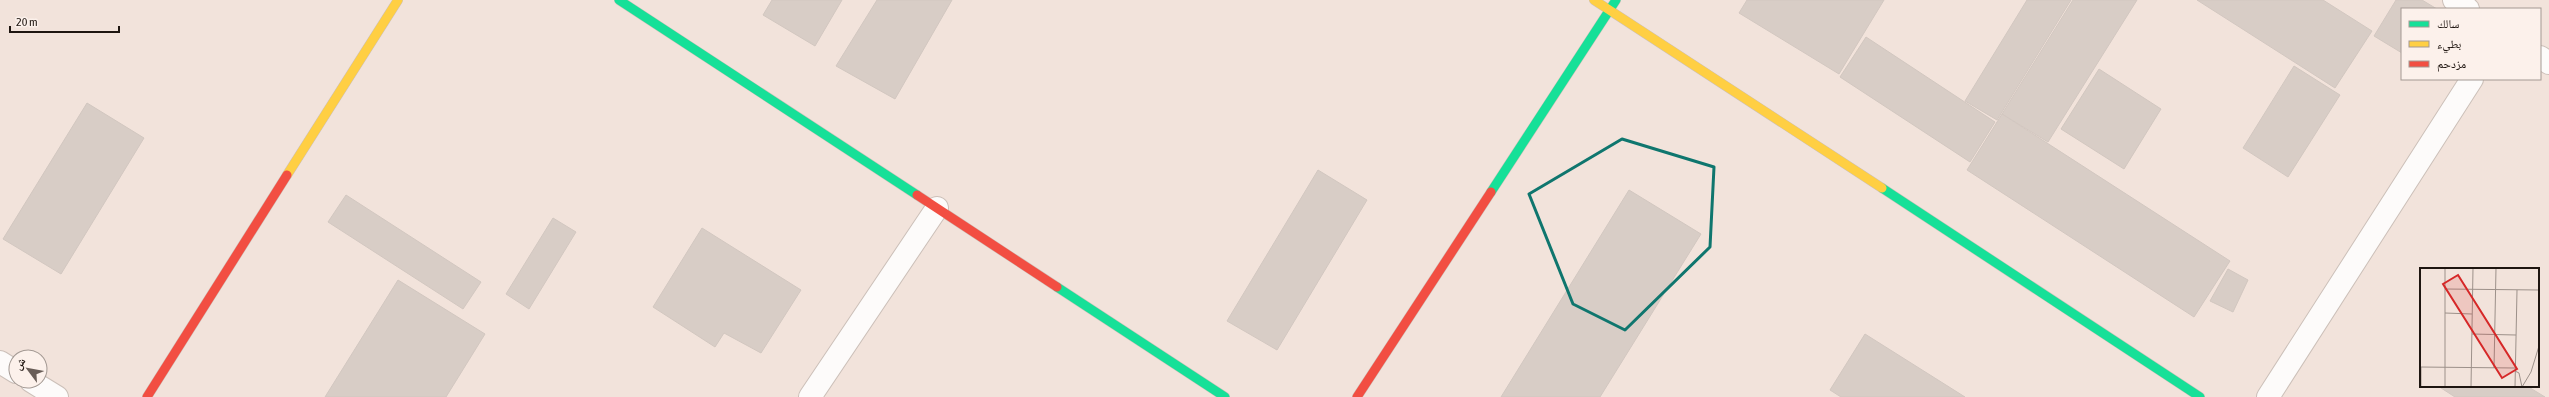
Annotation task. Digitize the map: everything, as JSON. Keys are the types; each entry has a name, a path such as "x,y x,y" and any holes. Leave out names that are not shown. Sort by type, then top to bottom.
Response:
{"street":[{"path":"147,397 398,0"},
{"path":"619,0 1225,397"},
{"path":"1594,0 2200,397"},
{"path":"1357,397 1616,0"},
{"path":"2454,0 2466,8"},
{"path":"2268,397 2471,80"},
{"path":"810,397 937,208"},
{"path":"44,389 57,397"}],"highlighted area":[{"path":"1622,139 1714,167 1710,247 1625,330 1573,304 1529,194"}],"building":[{"path":"772,0 842,0 815,46 763,15"},
{"path":"877,0 952,0 895,99 836,66"},
{"path":"1747,0 1884,0 1839,74 1739,13"},
{"path":"2027,0 2071,0 1997,120 1965,101"},
{"path":"2073,0 2137,0 2048,142 2002,114"},
{"path":"2197,0 2323,0 2372,31 2335,88"},
{"path":"2396,0 2422,0 2435,8 2401,8 2401,52 2374,36"},
{"path":"1866,37 1995,122 1970,162 1840,77"},
{"path":"2294,66 2340,95 2288,177 2243,148"},
{"path":"2099,69 2161,109 2124,169 2061,129"},
{"path":"87,103 144,138 61,274 3,239"},
{"path":"2002,114 2230,261 2194,317 1967,170"},
{"path":"1318,170 1367,200 1277,350 1227,321"},
{"path":"1629,190 1701,234 1600,397 1501,397"},
{"path":"346,195 481,282 463,309 328,222"},
{"path":"553,218 576,232 529,309 506,294"},
{"path":"702,228 801,290 761,353 724,333 715,347 653,307"},
{"path":"2228,269 2248,280 2233,312 2210,301"},
{"path":"398,280 485,334 446,397 325,397"},
{"path":"1865,334 1965,397 1841,397 1830,390"},
{"path":"2440,387 2529,387 2545,397 2455,397"}],"traffic: fast":[{"path":"619,0 917,195"},
{"path":"1491,192 1616,0"},
{"path":"1882,188 2200,397"},
{"path":"1057,287 1225,397"}],"traffic: slow":[{"path":"287,175 398,0"},
{"path":"1594,0 1882,188"}],"traffic: jam":[{"path":"147,397 287,175"},
{"path":"1357,397 1491,192"},
{"path":"917,195 1057,287"}]}
